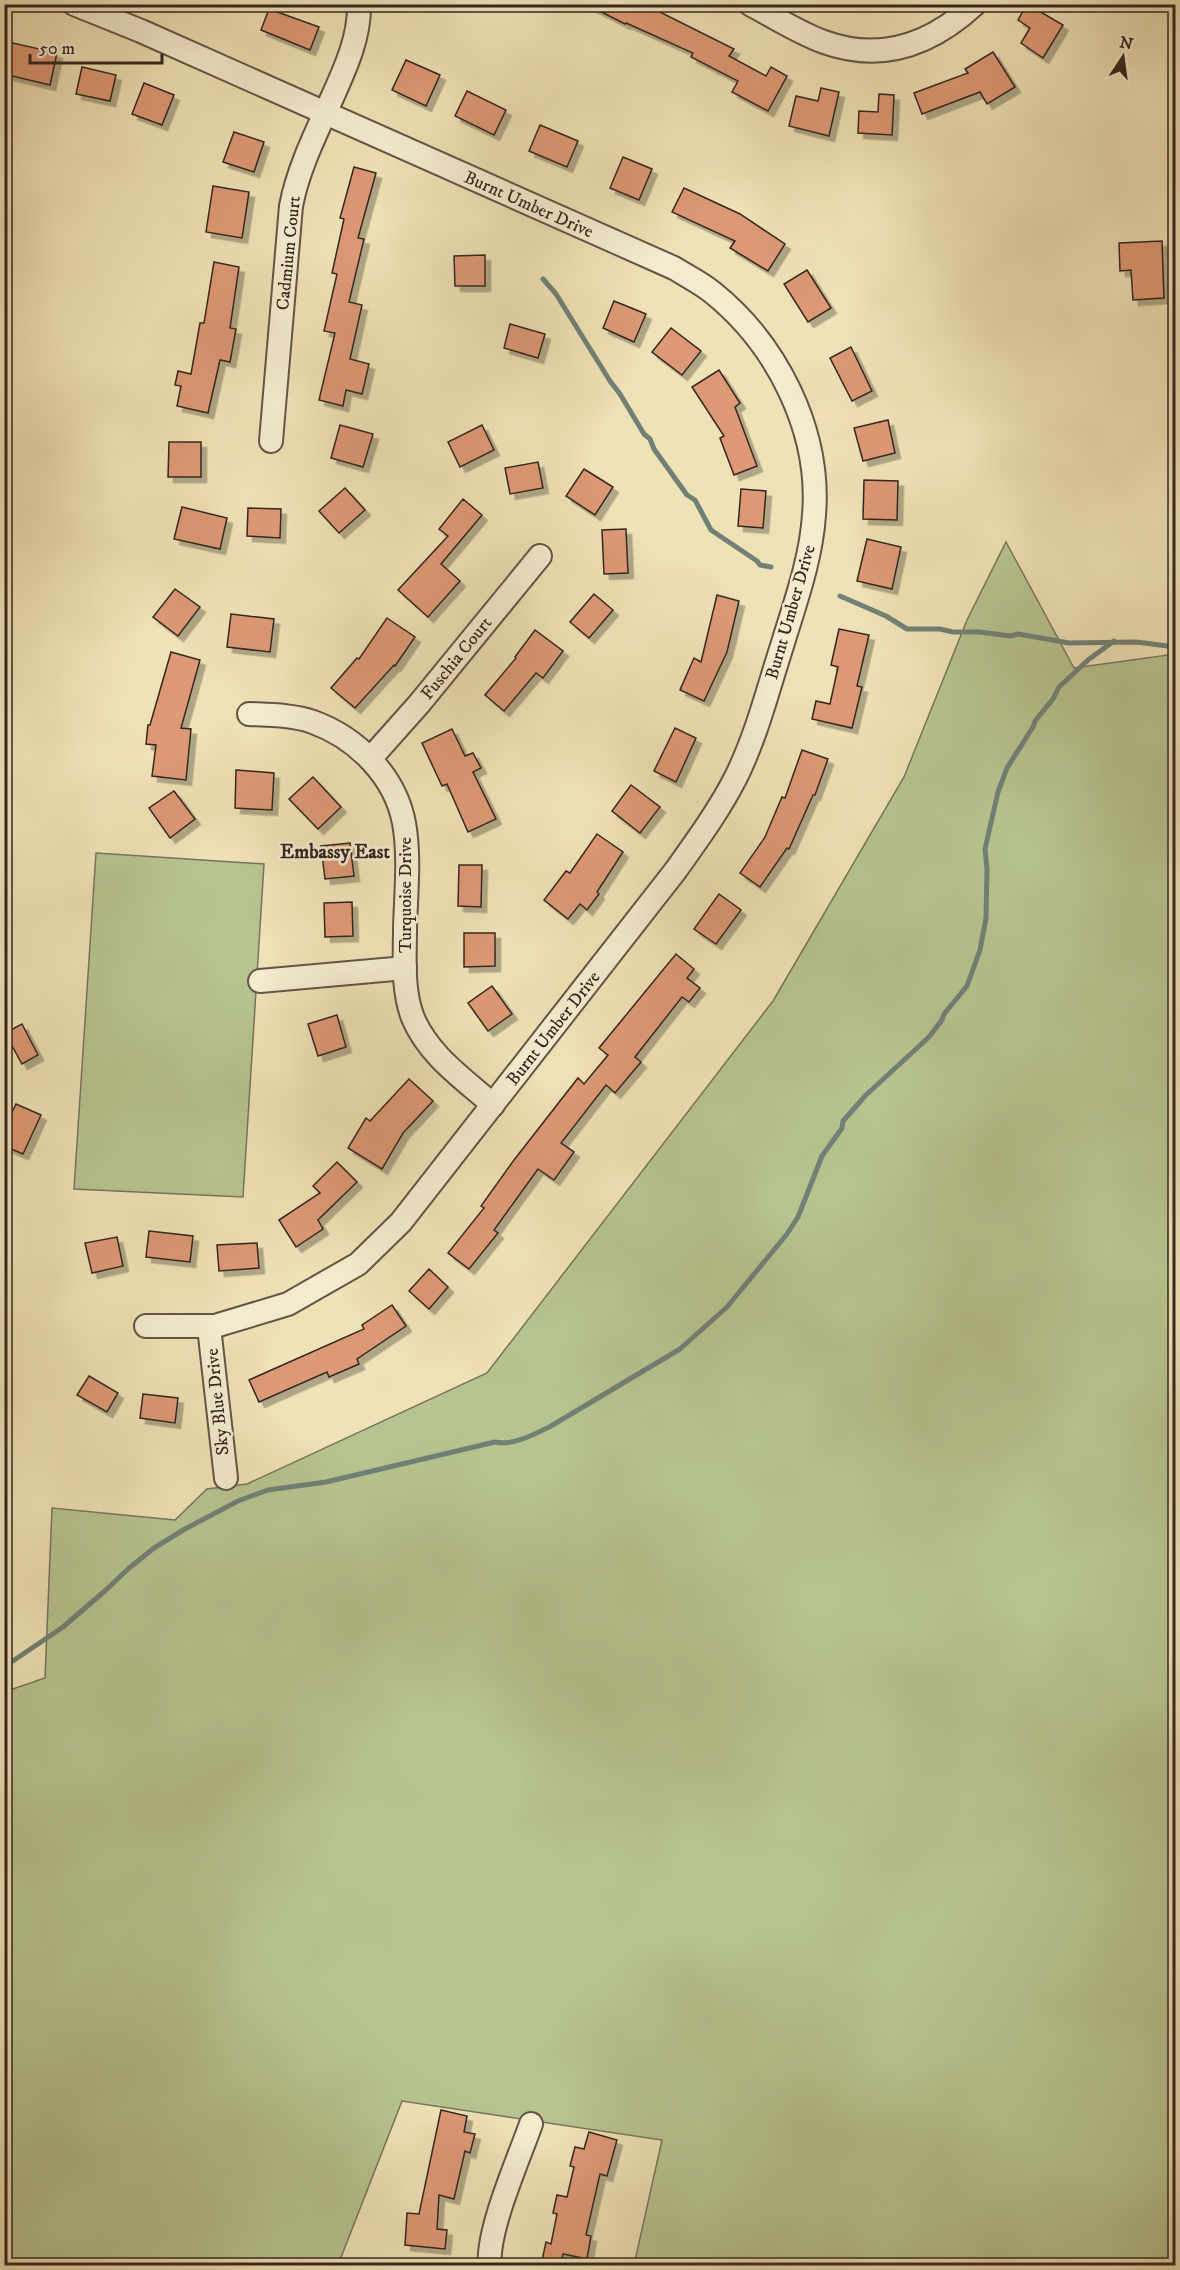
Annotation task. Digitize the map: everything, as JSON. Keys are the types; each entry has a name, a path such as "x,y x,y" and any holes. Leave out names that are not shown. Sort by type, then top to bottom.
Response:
{"street":[{"name":"Burnt Umber Drive","path":"74,4 141,31 674,268 705,287 740,318 766,349 780,371 798,409 809,448 814,485 814,513 804,578 753,737 738,773 718,811 676,870 401,1222 358,1263 288,1304 209,1327 146,1326"},
{"name":"Cadmium Court","path":"271,441 291,206 301,171 344,72 356,37 359,4"},
{"path":"750,4 822,42 845,49 872,51 906,47 928,38 955,23 975,4"},
{"name":"Fuschia Court","path":"370,759 419,704 540,556"},
{"name":"Turquoise Drive","path":"249,714 312,722 351,742 370,759 388,784 404,820 407,843 405,968 410,1007 429,1047 493,1105"},
{"path":"260,981 405,968"},
{"name":"Sky Blue Drive","path":"209,1327 226,1478"},
{"path":"490,2265 496,2222 531,2124"}],"green space":[{"path":"1006,542 1074,668 1175,654 1175,2265 634,2265 662,2140 402,2101 338,2265 5,2265 4,1692 45,1678 52,1508 175,1520 207,1489 247,1484 487,1373 773,1001 904,777 967,620"},
{"path":"96,853 264,864 243,1197 74,1189"}],"building":[{"path":"586,4 644,4 734,49 729,56 766,76 771,67 787,76 768,111 732,92 738,81 691,57 693,53 625,24"},
{"path":"1027,4 1063,25 1043,58 1021,43 1030,28 1018,20"},
{"path":"269,9 319,27 310,50 261,30"},
{"path":"4,41 57,53 50,85 4,74"},
{"path":"993,52 1015,87 987,104 980,92 922,114 914,93 968,73 965,69"},
{"path":"406,60 440,75 426,106 392,90"},
{"path":"82,67 116,75 110,101 76,94"},
{"path":"144,83 174,95 162,125 132,114"},
{"path":"821,88 839,92 829,136 789,126 796,96 818,101"},
{"path":"467,91 506,110 494,135 455,116"},
{"path":"879,94 894,95 892,135 858,133 859,111 878,112"},
{"path":"540,125 578,141 567,167 529,151"},
{"path":"234,132 264,142 254,172 223,162"},
{"path":"623,157 652,169 639,200 610,188"},
{"path":"354,167 376,173 358,238 364,239 349,302 362,305 350,359 369,364 362,394 346,390 343,406 319,400 335,333 324,331 337,274 332,273 344,219 340,218"},
{"path":"213,186 249,192 242,238 206,232"},
{"path":"684,188 740,214 785,244 768,271 730,248 735,241 672,212"},
{"path":"1162,241 1164,298 1133,300 1131,270 1120,271 1119,243"},
{"path":"485,255 485,286 455,286 454,256"},
{"path":"214,262 239,267 230,328 236,329 230,362 220,360 208,413 177,406 181,386 175,385 178,371 191,374 200,323 204,323"},
{"path":"807,270 831,308 808,322 784,284"},
{"path":"614,301 646,314 634,342 603,328"},
{"path":"510,324 545,334 538,358 504,348"},
{"path":"671,328 701,351 682,375 652,352"},
{"path":"851,347 872,391 852,401 830,358"},
{"path":"719,370 740,403 735,407 757,466 734,475 720,438 724,436 692,387"},
{"path":"888,420 895,453 863,461 854,428"},
{"path":"340,425 373,434 363,467 331,458"},
{"path":"482,425 494,450 460,467 448,442"},
{"path":"169,442 201,442 201,477 168,477"},
{"path":"538,462 543,488 510,494 505,468"},
{"path":"584,469 613,487 595,515 566,496"},
{"path":"864,480 898,481 897,520 863,519"},
{"path":"345,488 365,510 339,533 319,511"},
{"path":"741,489 766,491 763,528 738,526"},
{"path":"463,499 482,515 441,564 460,581 428,617 398,590 448,536 439,529"},
{"path":"182,507 227,518 220,549 174,539"},
{"path":"248,508 281,509 280,538 247,536"},
{"path":"626,529 628,573 604,574 602,530"},
{"path":"867,539 901,547 892,589 857,581"},
{"path":"175,589 200,607 178,636 153,617"},
{"path":"594,594 613,610 589,638 570,622"},
{"path":"717,595 739,601 727,652 704,701 680,690 694,658 701,662"},
{"path":"231,614 274,619 270,652 227,647"},
{"path":"387,618 415,637 395,666 355,708 331,688 357,658 359,659"},
{"path":"839,629 869,635 857,686 862,687 852,728 812,719 816,701 830,704 838,667 831,665"},
{"path":"535,630 563,651 543,678 536,673 504,711 485,695 516,658"},
{"path":"171,652 200,660 181,728 191,729 186,780 152,776 156,745 146,744 148,725 150,725"},
{"path":"675,728 696,738 676,782 654,771"},
{"path":"452,729 465,756 473,753 481,768 473,772 496,819 468,832 447,784 442,786 422,743"},
{"path":"802,750 828,759 815,795 813,795 789,849 787,848 760,887 740,873 765,837 782,797 785,798"},
{"path":"236,770 274,773 272,810 235,808"},
{"path":"313,777 341,807 318,829 289,799"},
{"path":"631,785 660,807 640,833 612,811"},
{"path":"174,791 195,819 170,838 149,808"},
{"path":"597,834 623,852 587,910 580,904 568,919 544,900 566,871 570,873"},
{"path":"350,843 354,876 325,879 321,846"},
{"path":"459,865 482,865 481,907 458,906"},
{"path":"719,894 741,910 716,944 694,929"},
{"path":"352,902 353,936 325,937 324,903"},
{"path":"464,933 495,933 495,966 464,967"},
{"path":"676,954 694,969 687,978 700,988 689,1002 682,997 635,1057 641,1062 615,1093 606,1085 561,1143 574,1152 554,1180 538,1169 494,1230 498,1233 469,1269 448,1253 484,1208 481,1206 514,1160 578,1078 584,1084 608,1055 599,1048"},
{"path":"492,986 512,1014 488,1031 468,1003"},
{"path":"337,1015 346,1047 318,1056 308,1024"},
{"path":"22,1024 38,1055 22,1064 5,1033"},
{"path":"409,1079 433,1101 403,1133 382,1169 348,1148 366,1118 370,1121"},
{"path":"16,1104 41,1115 23,1154 4,1146 4,1129"},
{"path":"337,1162 357,1182 318,1220 323,1229 296,1247 279,1220 320,1193 313,1186"},
{"path":"149,1231 193,1236 190,1262 146,1257"},
{"path":"117,1237 123,1266 92,1273 85,1243"},
{"path":"257,1243 259,1268 219,1271 217,1245"},
{"path":"429,1269 448,1287 429,1309 409,1291"},
{"path":"392,1305 406,1326 357,1359 359,1364 329,1377 327,1372 259,1402 249,1380 364,1329 362,1325"},
{"path":"89,1376 118,1393 107,1412 77,1395"},
{"path":"143,1394 178,1398 175,1423 140,1418"},
{"path":"441,2110 467,2116 464,2132 475,2134 470,2153 465,2151 454,2199 439,2195 437,2229 447,2230 445,2249 405,2245 407,2213 419,2214"},
{"path":"589,2132 617,2140 607,2176 600,2174 586,2235 591,2236 587,2259 563,2254 561,2265 541,2265 546,2242 551,2244 557,2214 553,2213 557,2195 567,2197 574,2167 570,2166 575,2147 584,2149"}],"waterway":[{"path":"543,279 556,294 644,434 650,439 654,449 687,495 695,500 711,530 760,565 771,567"},
{"path":"840,596 886,616 907,629 940,629 1011,636 1018,634 1069,643 1136,642 1176,647"},
{"path":"4,1667 63,1627 154,1548 238,1501 268,1490 326,1482 495,1442 516,1441 531,1436 680,1349 727,1307 787,1234 798,1217 822,1156 842,1128 843,1121 866,1095 929,1037 967,986 980,950 986,918 985,849 998,792 1007,768 1035,721 1053,699 1059,687 1088,660 1114,641"}],"district":[{"name":"Embassy East","path":"335,851"}]}
